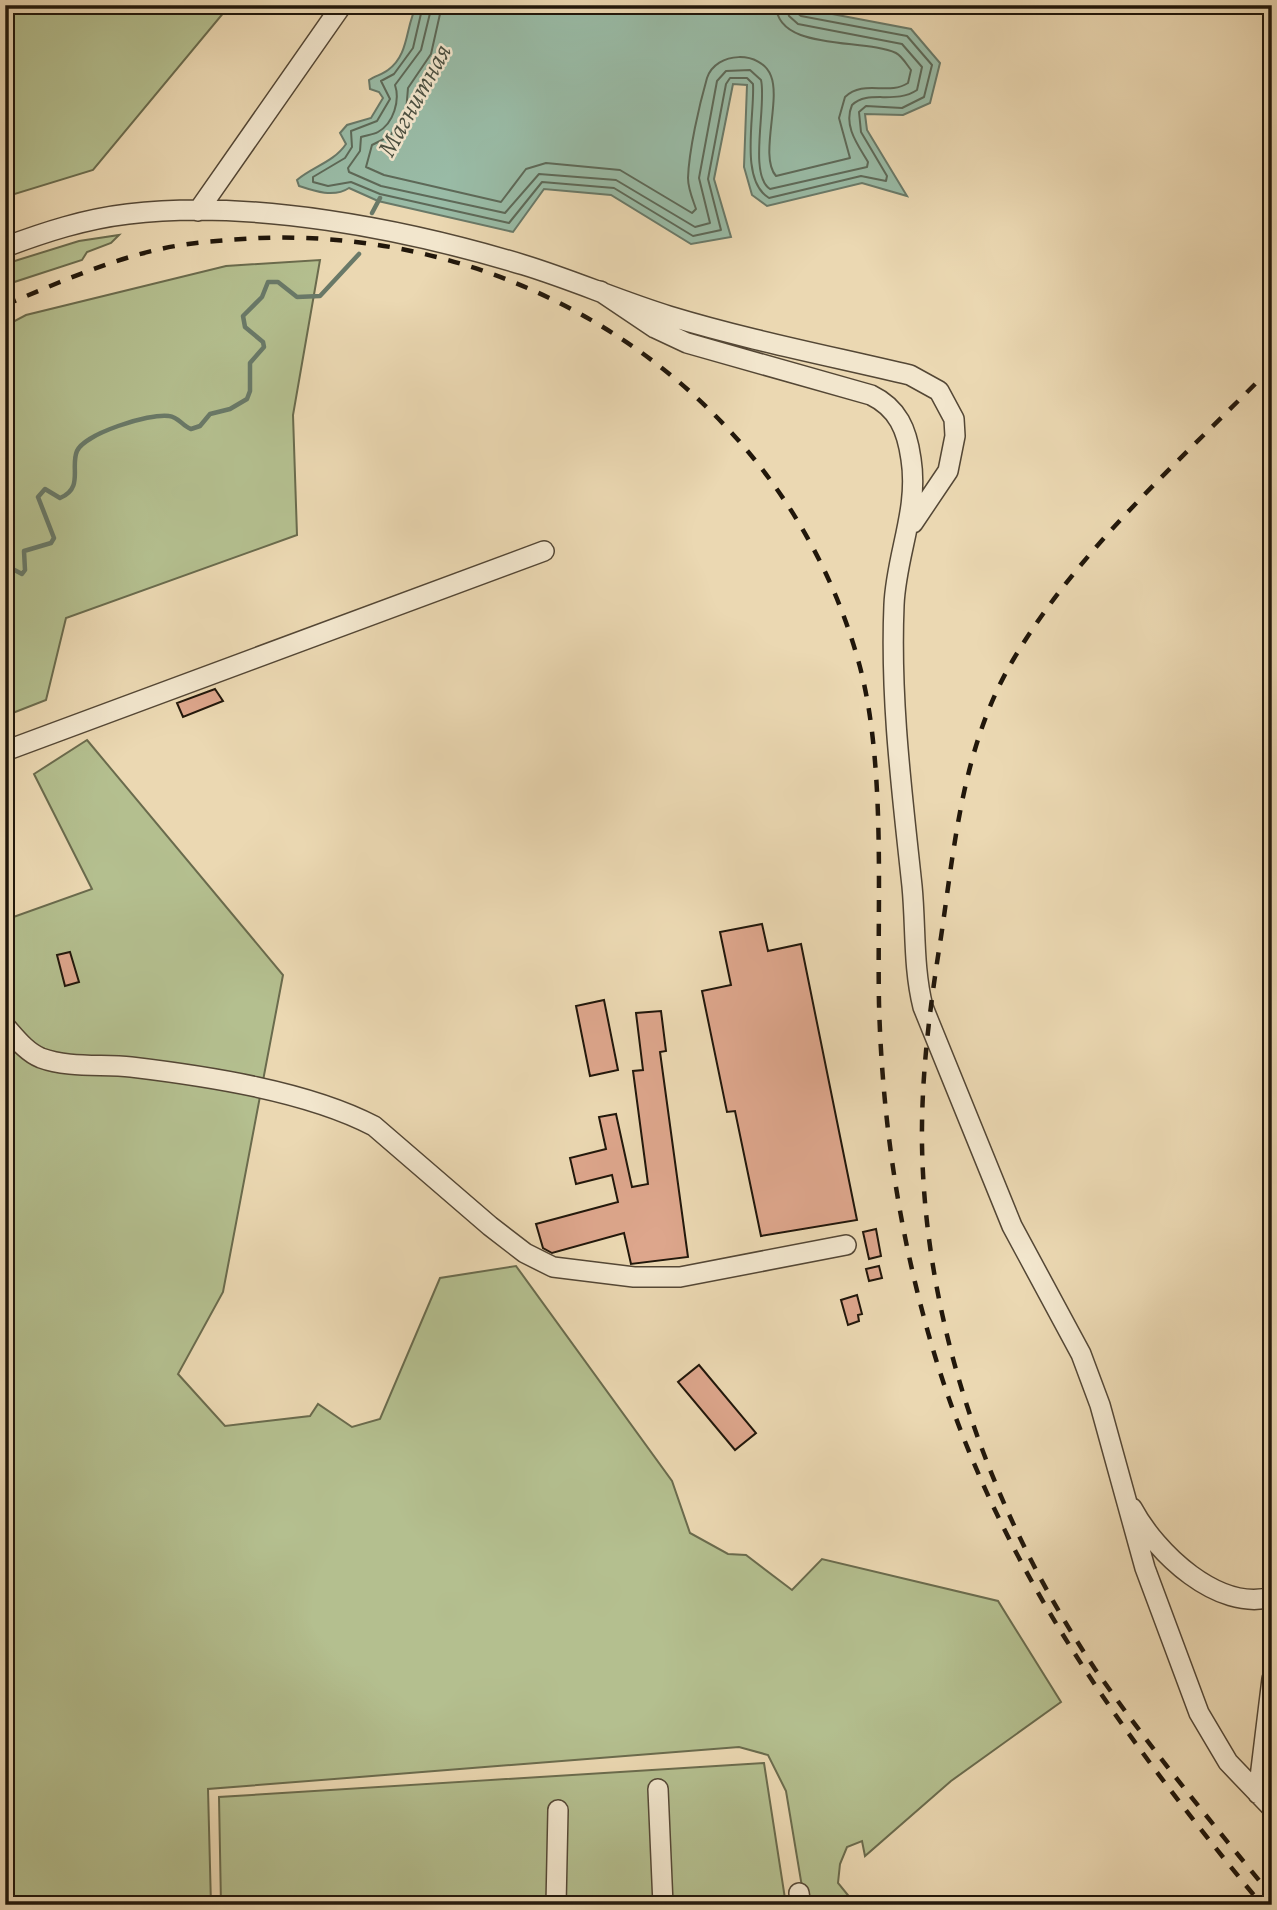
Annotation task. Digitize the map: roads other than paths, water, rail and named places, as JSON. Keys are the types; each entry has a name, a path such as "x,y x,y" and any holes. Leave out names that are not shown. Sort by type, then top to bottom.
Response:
{"lane":[{"path":"198,211 342,5"},
{"path":"5,247 65,226 128,214 198,211 275,216 402,234 488,255 669,316 910,375 939,391 954,419 953,454 948,471 925,500 906,540"},
{"path":"600,291 672,337 883,401 900,419 911,457 913,493 894,596 892,670 902,804 915,916 917,983 941,1055 990,1177 1012,1226 1081,1354 1100,1405 1145,1568 1199,1713 1228,1762 1272,1808"},
{"path":"5,751 544,551"},
{"path":"5,1026 28,1051 57,1062 114,1065 205,1077 351,1114 374,1126 508,1241 540,1262 553,1267 634,1277 680,1277 846,1245"},
{"path":"1122,1488 1149,1532 1196,1578 1227,1597 1258,1601 1272,1597"},
{"path":"1258,1794 1272,1679"},
{"path":"658,1789 663,1905"},
{"path":"556,1905 558,1810"}],"water":[{"path":"417,5 785,5 911,29 940,63 930,103 903,115 865,114 867,130 907,196 862,183 767,206 752,195 744,167 747,85 733,84 714,179 731,237 691,244 611,195 544,189 513,232 378,201 349,188 331,193 299,186 297,180 329,160 346,144 340,133 347,125 371,118 383,98 379,92 370,89 369,80 388,70 400,56"}],"waterway":[{"name":"Магнитная","path":"372,213 380,198"},
{"name":"Магнитная","path":"5,565 22,574 25,570 24,551 51,543 54,538 38,497 45,489 60,498 72,489 75,457 82,444 118,426 160,416 172,417 191,429 200,426 210,414 230,409 247,399 250,391 250,363 264,347 263,342 245,327 243,316 262,297 268,282 278,282 297,297 320,296 359,254"}],"railway":[{"path":"5,305 133,256 206,242 260,238 361,243 459,263 551,299 635,348 710,411 774,486 825,571 860,667 868,706 877,790 879,1004 888,1126 899,1206 916,1286 952,1408 984,1486 1021,1561 1062,1633 1107,1703 1156,1771 1262,1905"},
{"path":"1272,367 1100,542 1039,619 996,692 972,760 957,830 927,1041 922,1145 926,1214 936,1283 951,1352 971,1419 996,1485 1025,1549 1058,1610 1095,1669 1159,1756 1272,1896"}]}
